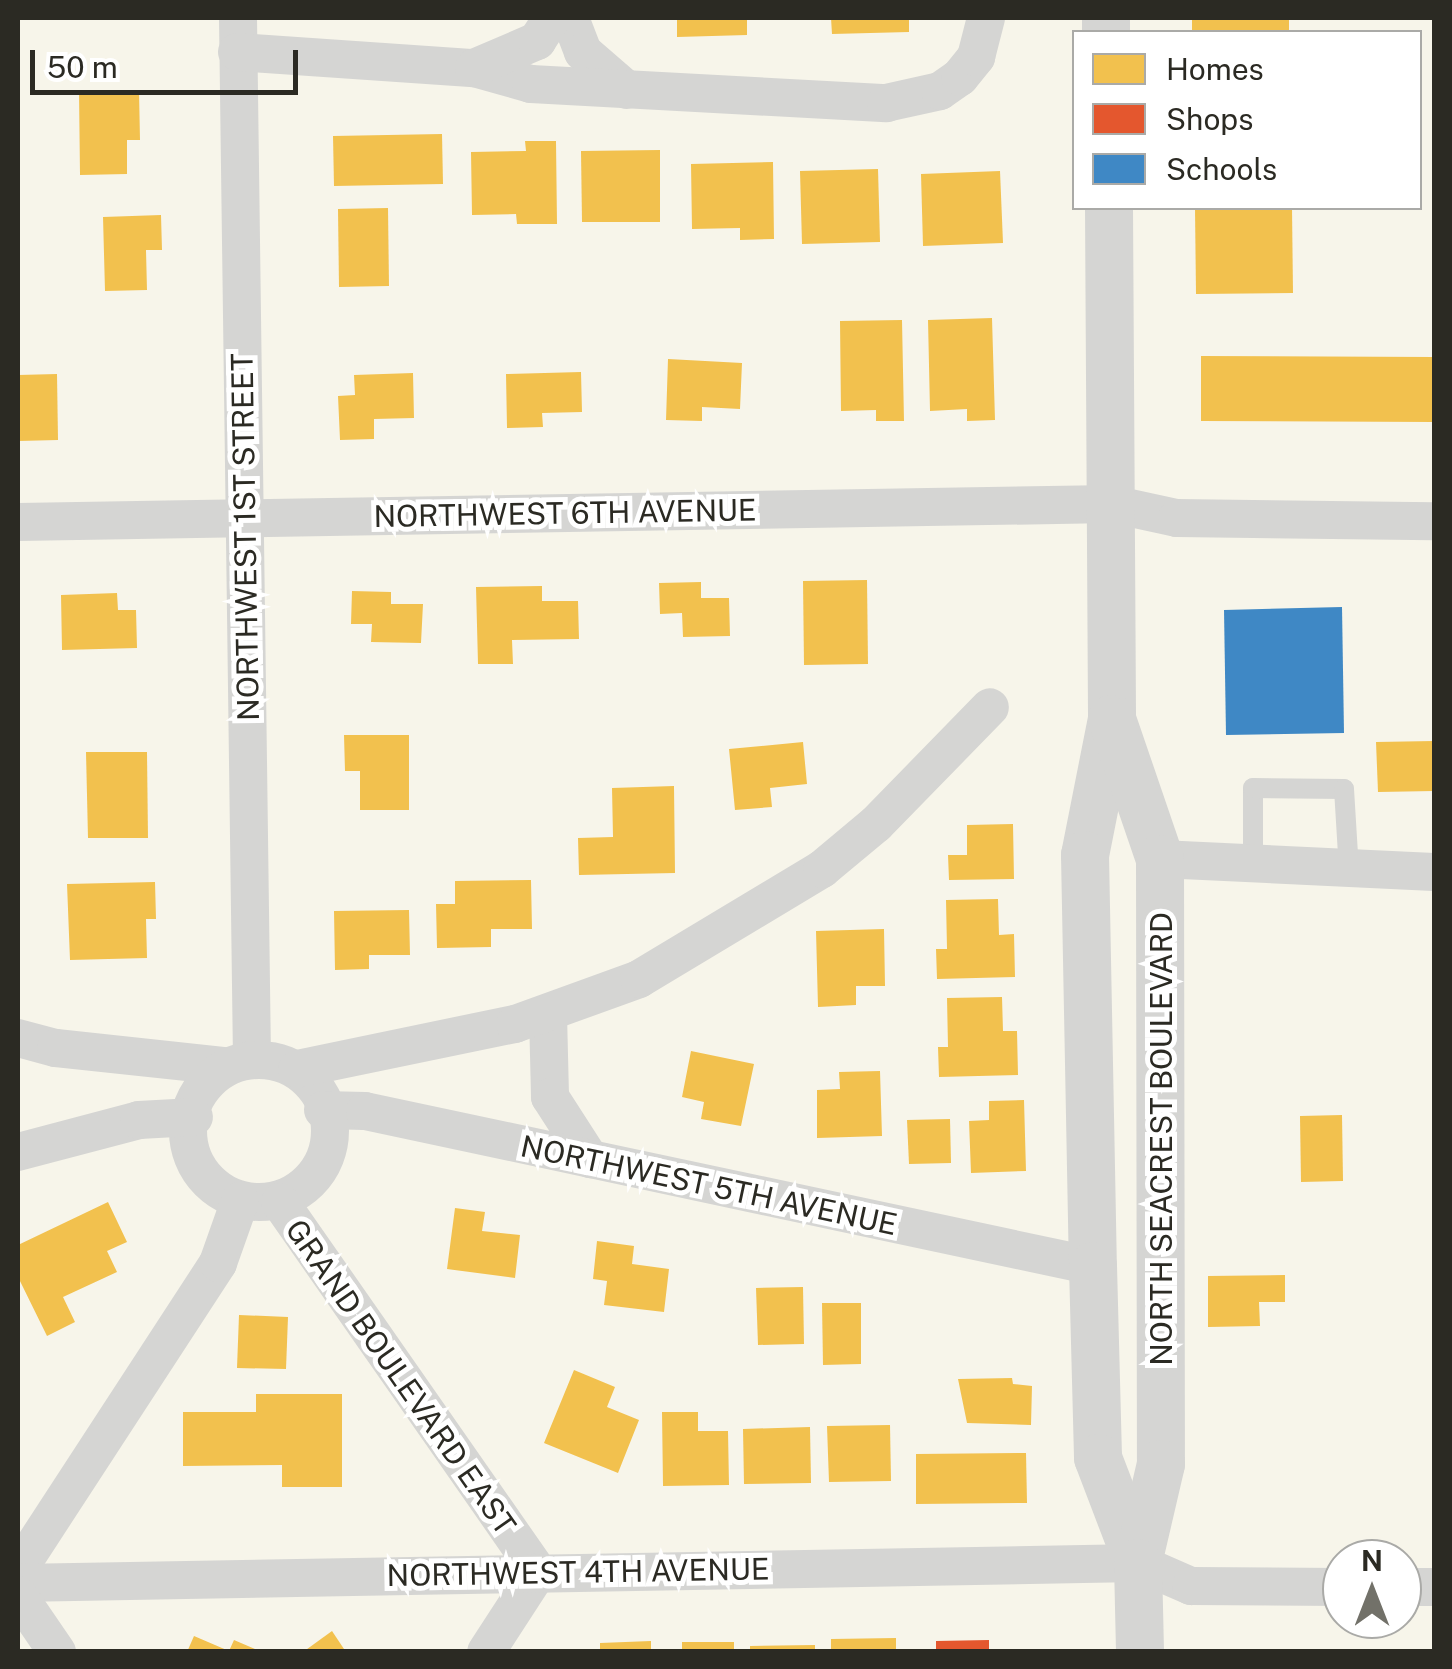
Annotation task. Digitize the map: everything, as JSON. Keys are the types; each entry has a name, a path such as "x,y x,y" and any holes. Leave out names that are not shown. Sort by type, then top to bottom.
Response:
{"street":[{"path":"474,68 537,41 552,18"},
{"path":"570,18 583,52 626,90"},
{"path":"238,34 474,68 531,84 912,102 960,77 976,57 986,18"},
{"name":"NORTHWEST 1ST STREET","path":"238,34 244,518 239,1060"},
{"name":"NORTH SEACREST BOULEVARD","path":"1108,210 1112,719 1084,855 1093,1266 1098,1458 1138,1564"},
{"name":"NORTHWEST 6TH AVENUE","path":"18,522 1112,504 1177,518 1434,520"},
{"path":"18,1038 56,1048 239,1060 297,1068 456,1040 548,1014 640,979 765,908 876,824 990,706"},
{"name":"NORTH SEACREST BOULEVARD","path":"1112,719 1160,859 1161,1464 1138,1564 1140,1652"},
{"path":"1160,859 1434,872"},
{"path":"548,1014 550,1097 590,1159"},
{"path":"239,1060 208,1080 194,1118 197,1162 209,1182 240,1202 280,1202 316,1170 326,1140 324,1110 297,1068"},
{"name":"NORTHWEST 5TH AVENUE","path":"324,1110 365,1111 1093,1266"},
{"path":"18,1152 139,1120 194,1118"},
{"path":"18,1570 218,1263 240,1202"},
{"name":"GRAND BOULEVARD EAST","path":"280,1202 538,1572"},
{"path":"1138,1564 1190,1586 1322,1587"},
{"name":"NORTHWEST 4TH AVENUE","path":"18,1583 1138,1564"},
{"path":"486,1652 538,1572"},
{"path":"18,1595 57,1652"}],"lane":[{"path":"1253,864 1253,788 1344,789 1348,870"}],"building: Homes":[{"path":"677,18 747,18 747,35 677,37"},
{"path":"831,18 909,18 909,32 832,34"},
{"path":"1192,18 1289,18 1289,30 1192,30"},
{"path":"139,90 140,140 127,140 127,174 80,175 79,91"},
{"path":"442,134 443,184 334,186 333,136"},
{"path":"525,141 556,141 557,224 517,224 516,214 472,215 471,152 526,151"},
{"path":"660,150 660,222 582,222 581,151"},
{"path":"773,162 774,239 740,240 740,228 692,229 691,164"},
{"path":"878,169 880,242 802,244 800,171"},
{"path":"1000,171 1003,243 923,246 921,174"},
{"path":"388,208 389,286 339,287 338,209"},
{"path":"1195,210 1292,210 1293,293 1196,294"},
{"path":"161,215 162,250 146,250 147,290 105,291 103,217"},
{"path":"992,318 995,420 967,421 967,409 930,411 928,320"},
{"path":"902,320 904,421 876,421 876,410 841,411 840,321"},
{"path":"1201,356 1434,357 1434,422 1201,421"},
{"path":"668,359 742,363 740,409 702,407 702,421 666,420"},
{"path":"581,372 582,412 542,413 543,427 507,428 506,374"},
{"path":"413,373 414,418 374,419 374,439 340,440 338,396 355,395 354,375"},
{"path":"57,374 58,440 18,441 18,375"},
{"path":"867,580 868,664 804,665 803,581"},
{"path":"701,582 701,598 729,598 730,636 683,637 682,613 660,614 659,583"},
{"path":"542,586 542,601 578,601 579,639 512,640 513,664 478,664 476,587"},
{"path":"352,591 391,592 391,604 423,604 421,643 371,642 372,624 351,624"},
{"path":"117,593 118,610 136,610 137,648 62,650 61,595"},
{"path":"344,735 409,735 409,810 360,810 360,771 345,771"},
{"path":"1434,741 1434,791 1378,792 1376,742"},
{"path":"803,742 807,784 770,788 772,807 735,810 729,749"},
{"path":"86,752 147,752 148,838 88,838"},
{"path":"674,786 675,873 579,875 578,838 613,837 612,788"},
{"path":"1013,824 1014,879 949,880 948,855 967,855 967,825"},
{"path":"531,880 532,929 491,929 491,947 437,948 436,904 455,904 455,881"},
{"path":"155,882 156,919 146,919 147,958 70,960 67,884"},
{"path":"998,899 999,935 1014,934 1015,977 937,979 936,949 947,949 946,900"},
{"path":"409,910 410,955 369,955 369,969 335,970 334,911"},
{"path":"884,929 885,986 856,986 856,1005 818,1007 816,931"},
{"path":"1002,997 1003,1031 1017,1031 1018,1075 939,1077 938,1047 948,1047 947,998"},
{"path":"691,1051 754,1064 741,1126 701,1119 704,1102 682,1097"},
{"path":"880,1071 882,1136 817,1138 817,1090 840,1089 839,1072"},
{"path":"1024,1100 1026,1171 971,1173 969,1121 989,1120 989,1101"},
{"path":"1342,1115 1343,1181 1301,1182 1300,1116"},
{"path":"950,1119 951,1163 909,1164 907,1120"},
{"path":"108,1202 127,1242 107,1251 117,1272 63,1297 75,1322 47,1336 18,1277 18,1245"},
{"path":"455,1208 485,1212 482,1231 520,1235 515,1278 447,1269"},
{"path":"597,1241 634,1246 632,1264 669,1269 664,1312 604,1305 607,1281 593,1279"},
{"path":"1285,1275 1285,1302 1259,1302 1260,1326 1208,1327 1208,1276"},
{"path":"803,1287 804,1344 758,1345 756,1288"},
{"path":"822,1303 861,1303 861,1364 823,1365"},
{"path":"239,1315 288,1317 286,1369 237,1368"},
{"path":"574,1370 615,1387 607,1407 639,1420 618,1473 544,1443"},
{"path":"1012,1378 1013,1384 1032,1386 1031,1425 967,1423 958,1379"},
{"path":"256,1394 342,1394 342,1487 282,1487 282,1465 183,1466 183,1412 256,1412"},
{"path":"662,1412 698,1412 698,1431 728,1431 729,1485 663,1486"},
{"path":"890,1425 891,1481 829,1482 827,1426"},
{"path":"810,1427 811,1483 744,1484 743,1429"},
{"path":"1026,1453 1027,1503 916,1504 916,1454"},
{"path":"332,1631 346,1652 303,1652"},
{"path":"194,1636 229,1651 234,1640 255,1649 254,1652 187,1652"},
{"path":"896,1638 896,1652 831,1652 831,1639"},
{"path":"651,1641 651,1652 600,1652 600,1643"},
{"path":"682,1642 734,1642 734,1652 682,1652"},
{"path":"815,1645 815,1652 750,1652 750,1646"}],"building: Shops":[{"path":"989,1640 989,1652 936,1652 936,1641"}],"building: Schools":[{"path":"1342,607 1344,733 1226,735 1224,610"}]}
